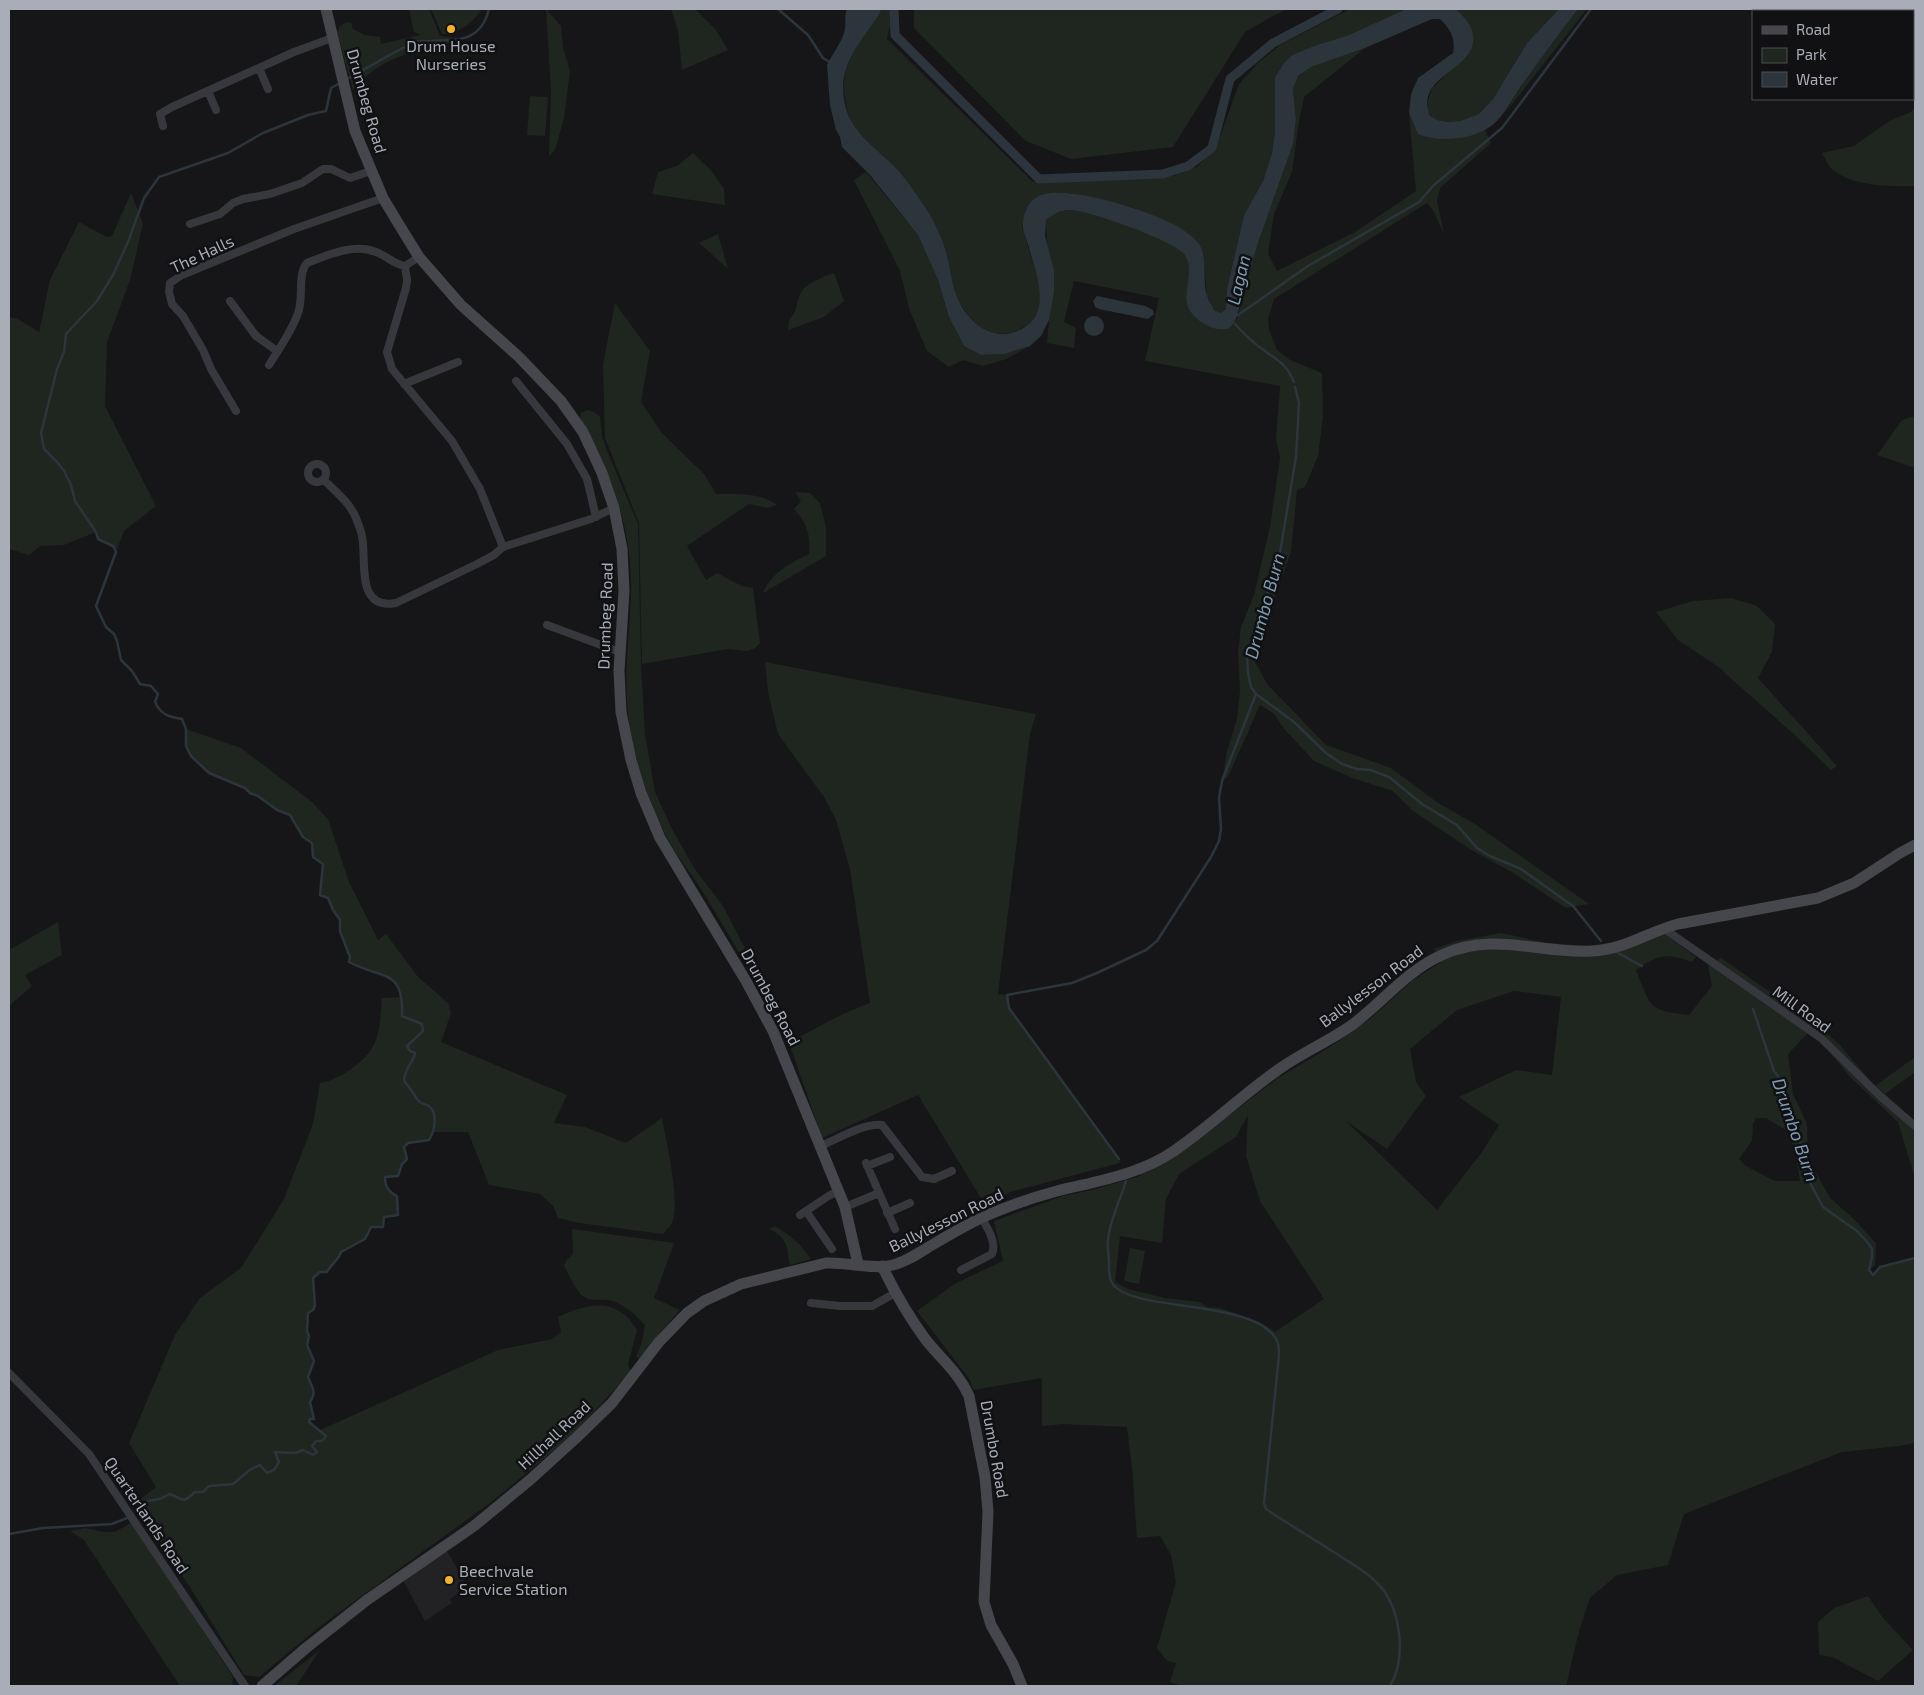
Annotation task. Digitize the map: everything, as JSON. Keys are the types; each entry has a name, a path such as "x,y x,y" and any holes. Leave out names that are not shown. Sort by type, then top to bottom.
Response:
{"main road":[{"name":"Drumbeg Road","path":"326,9 355,131 383,198 419,257 461,305 520,357 561,401 583,432 593,452 620,528 624,571 620,689 625,735 638,784 650,816 678,868 765,1014 845,1207 858,1264"},
{"name":"Ballylesson Road","path":"882,1266 900,1263 982,1218 1035,1197 1123,1175 1149,1165 1173,1152 1275,1071 1354,1024 1402,981 1424,964 1441,955 1466,946 1492,943 1594,952 1627,944 1663,928 1818,898 1854,883 1915,845"},
{"name":"Hillhall Road","path":"262,1686 306,1648 367,1600 466,1531 531,1479 612,1403 674,1324 704,1301 741,1284 814,1266 837,1263 882,1266"},
{"name":"Drumbo Road","path":"882,1266 895,1294 928,1342 964,1383 969,1396 985,1477 988,1512 984,1602 991,1625 1013,1664 1022,1686"}],"street":[{"path":"163,126 160,114 172,107 294,52 332,38"},
{"path":"259,68 268,89"},
{"path":"208,91 216,110"},
{"path":"190,224 220,214 233,203 243,199 270,194 302,183 323,168 331,169 350,178 371,171"},
{"name":"The Halls","path":"236,411 183,316 172,304 169,292 170,283 182,275 294,228 383,198"},
{"path":"269,365 298,314 304,267 307,263 348,249 358,248 375,251 398,265 405,266 419,257"},
{"path":"405,266 406,288 387,352 392,369 452,441 480,489 503,547"},
{"path":"230,300 256,336 277,351"},
{"path":"404,384 458,362"},
{"path":"516,381 568,444 587,480 596,517"},
{"path":"324,480 347,504 355,516 362,536 366,585 373,598 386,605 396,603 477,564 494,555 503,547 596,517 614,508"},
{"path":"547,625 620,652"},
{"name":"Mill Road","path":"1663,928 1821,1038 1880,1096 1915,1126"},
{"path":"821,1146 863,1128 876,1124 882,1125 922,1177 934,1179 952,1171"},
{"path":"890,1157 867,1164 895,1229"},
{"path":"832,1249 803,1213 839,1191"},
{"path":"845,1207 879,1192"},
{"path":"888,1213 910,1202"},
{"path":"961,1270 992,1254 994,1248 992,1239 982,1218"},
{"path":"811,1303 840,1306 872,1306 895,1294"},
{"name":"Quarterlands Road","path":"9,1373 89,1454 245,1686"}],"shaded area":[{"path":"447,1551 467,1586 450,1599 452,1603 425,1621 403,1580"}],"green space":[{"path":"409,9 429,9 440,36 463,39 391,60 365,77 353,90 337,32 340,27 344,23 351,22 353,29 365,35 380,37 381,44 420,35 414,32"},
{"name":"Drum House Nurseries","path":"431,9 482,9 465,27 453,33 442,34"},
{"path":"546,9 561,26 563,48 570,71 564,118 555,150 549,156 551,92"},
{"path":"671,9 695,9 716,30 728,50 682,70 678,30"},
{"path":"881,9 892,9 893,13 887,39 1033,182 1156,179 1177,175 1198,166 1216,148 1239,84 1258,63 1280,45 1350,9 1406,9 1349,35 1292,55 1275,77 1275,132 1272,153 1263,181 1244,215 1227,289 1226,309 1221,313 1214,310 1207,295 1203,252 1131,207 1071,193 1022,226 1039,284 1041,297 1038,312 1030,324 1011,333 995,334 981,329 967,314 957,298 946,253 922,202 904,177 866,142 852,124 843,88 846,69 855,49"},
{"path":"914,9 1286,9 1245,32 1173,147 1071,159 1026,141 914,28"},
{"path":"1456,9 1559,9 1527,43 1493,99 1479,114 1460,121 1448,122 1437,120 1429,115 1427,103 1432,89 1448,72 1473,35 1469,23"},
{"path":"1578,9 1587,9 1506,112 1518,90"},
{"path":"1365,48 1304,97 1292,172 1274,214 1268,254 1277,271 1355,232 1416,191 1409,113 1418,134 1458,138 1485,130 1491,143 1440,188 1437,201 1444,234 1434,212 1427,203 1274,299 1268,318 1269,330 1277,350 1290,360 1322,373 1323,416 1318,456 1305,487 1297,490 1291,552 1256,648 1254,660 1267,684 1326,745 1391,768 1438,803 1475,824 1589,904 1566,908 1513,873 1470,849 1413,811 1393,791 1352,778 1314,761 1285,730 1273,713 1260,705 1228,777 1222,781 1227,751 1237,719 1240,691 1238,652 1241,627 1254,595 1270,527 1280,458 1276,439 1280,386 1145,361 1159,298 1074,281 1064,322 1076,328 1074,348 1047,343 1049,320 1046,220 1057,213 1067,210 1111,220 1164,241 1176,248 1184,254 1189,266 1188,307 1230,327 1237,319 1258,243 1293,144 1296,120 1293,89 1298,76 1311,67"},
{"path":"530,96 548,97 545,136 527,135"},
{"path":"1915,106 1915,186 1858,182 1847,178 1829,166 1822,153 1854,146 1889,121 1911,112"},
{"path":"693,153 711,170 724,189 725,205 652,194 658,172 677,166"},
{"path":"866,172 918,235 938,280 949,317 964,346 981,355 1004,354 1030,346 1006,359 983,366 963,360 949,367 927,351 910,311 900,271 854,180"},
{"path":"131,193 143,223 130,280 107,342 105,406 156,506 124,531 116,552 113,546 98,539 96,532 64,545 40,546 29,555 9,549 9,317 18,319 39,332 50,280 79,222 107,237 112,236"},
{"path":"718,234 728,269 699,243"},
{"path":"834,273 844,301 824,317 788,330 789,320 794,313 798,298 804,288"},
{"path":"615,303 650,351 641,402 661,432 704,474 716,494 756,496 777,505 767,508 749,504 687,546 706,580 717,573 742,586 753,588 760,643 748,651 728,649 642,664 639,523 605,438 603,364"},
{"path":"587,410 594,412 600,417 602,436 608,453 638,524 641,665 645,734 655,792 671,827 694,868 723,906 750,958 776,1018 706,897 668,839 654,811 638,765 628,716 627,699 631,594 628,548 624,525 611,482 580,419 581,413"},
{"path":"1915,416 1915,468 1877,455 1902,420"},
{"path":"795,492 810,493 820,503 826,527 826,556 763,593 776,574 809,554 807,530 802,519 794,509 801,501"},
{"path":"1731,598 1757,606 1775,624 1772,652 1758,678 1837,766 1831,770 1717,666 1678,640 1656,612 1693,601"},
{"path":"765,662 1036,714 1030,734 998,994 1007,995 1009,1008 1119,1159 1120,1163 1010,1192 985,1205 918,1095 822,1138 789,1043 839,1016 870,1003 850,869 836,820 824,797 778,734 768,692"},
{"path":"186,729 241,748 312,802 328,819 349,882 378,940 386,934 418,977 448,1003 451,1013 441,1042 567,1095 554,1123 585,1127 626,1143 662,1118 674,1189 674,1216 671,1225 663,1234 579,1223 558,1218 553,1206 540,1194 489,1185 468,1132 434,1132 429,1140 408,1143 404,1147 407,1159 402,1164 398,1176 385,1178 388,1189 397,1196 398,1215 384,1217 383,1227 371,1227 365,1239 341,1252 327,1272 320,1272 313,1278 315,1306 308,1313 307,1331 309,1336 307,1345 314,1361 308,1377 313,1390 310,1402 314,1419 310,1420 309,1423 318,1431 498,1350 552,1339 561,1332 558,1317 580,1308 591,1306 611,1307 629,1319 637,1330 628,1365 631,1372 570,1437 490,1503 319,1627 259,1677 244,1675 188,1584 134,1504 156,1487 129,1443 175,1335 200,1298 241,1268 284,1199 313,1124 320,1083 331,1080 359,1063 372,1048 380,1022 382,998 403,997 393,980 349,962 350,957 340,931 340,919 333,910 328,898 320,895 323,864 313,857 312,843 303,837 290,815 277,810 258,796 250,793 245,787 209,773 191,756 186,746"},
{"path":"58,922 62,955 25,975 32,986 9,1006 9,950"},
{"path":"1647,929 1665,934 1696,957 1692,962 1669,956 1657,958 1636,970 1648,999 1652,1004 1665,1011 1689,1015 1712,986 1708,965 1721,958 1816,1024 1839,1044 1875,1086 1915,1057 1915,1072 1885,1094 1915,1122 1914,1175 1898,1122 1850,1077 1821,1042 1808,1033 1788,1054 1793,1094 1807,1124 1808,1158 1830,1198 1853,1218 1876,1243 1875,1265 1869,1270 1871,1274 1880,1267 1915,1258 1915,1443 1842,1452 1684,1514 1668,1565 1617,1575 1590,1598 1579,1631 1566,1686 1182,1686 1170,1682 1176,1663 1167,1661 1157,1648 1176,1582 1171,1555 1160,1536 1137,1538 1127,1427 1063,1424 1042,1426 1042,1378 973,1390 970,1380 917,1311 956,1283 1003,1261 994,1221 1063,1196 1137,1177 1169,1161 1278,1078 1330,1047 1371,1018 1412,981 1441,962 1434,949 1457,941 1501,933 1548,943 1589,946 1625,940","holes":["1514,991 1561,997 1552,1075 1516,1070 1459,1097 1499,1125 1482,1152 1437,1210 1346,1121 1387,1149 1426,1096 1416,1082 1410,1049 1457,1010","1248,1115 1246,1156 1260,1201 1324,1299 1275,1332 1262,1323 1220,1308 1207,1307 1200,1302 1165,1298 1128,1289 1115,1282 1120,1236 1162,1243 1166,1199 1179,1174 1236,1137","1756,1118 1766,1118 1789,1132 1795,1150 1800,1181 1775,1181 1746,1166 1739,1159 1752,1141 1753,1124"]},
{"path":"775,1226 795,1241 811,1259 790,1265 786,1243 780,1236 769,1229"},
{"path":"572,1229 674,1243 654,1298 680,1310 657,1336 642,1359 636,1357 642,1342 645,1325 622,1305 612,1301 594,1300 582,1296 564,1266 573,1254"},
{"path":"1130,1248 1145,1251 1139,1284 1124,1281"},
{"path":"132,1522 233,1677 232,1686 180,1686 84,1540 70,1531 85,1528 103,1532 115,1532"},
{"path":"1868,1596 1883,1618 1913,1650 1878,1681 1832,1657 1819,1655 1818,1622 1834,1608"},
{"path":"320,1650 296,1686 274,1686"}],"water":[{"name":"Lagan","path":"847,9 881,9 856,47 848,63 843,88 844,102 848,114 853,124 867,141 905,178 929,213 942,239 955,291 961,306 980,327 991,333 1004,334 1025,327 1034,318 1039,308 1038,283 1023,226 1026,210 1034,199 1046,194 1083,195 1127,206 1177,226 1194,239 1202,249 1208,297 1214,310 1221,313 1226,309 1227,289 1244,215 1263,181 1272,153 1275,132 1275,77 1292,55 1349,35 1406,9 1456,9 1471,27 1473,35 1472,46 1461,62 1435,84 1429,93 1427,103 1429,115 1437,120 1448,122 1460,121 1479,114 1493,99 1527,43 1559,9 1578,9 1497,121 1485,130 1469,136 1443,139 1418,134 1409,113 1411,94 1418,78 1453,53 1454,43 1451,34 1447,26 1440,19 1432,19 1365,48 1311,67 1298,76 1293,89 1296,120 1293,144 1258,243 1236,319 1229,328 1218,329 1205,325 1191,312 1187,301 1189,267 1184,254 1176,248 1148,234 1095,215 1067,210 1057,213 1046,220 1045,236 1054,271 1054,292 1049,320 1041,336 1030,346 1004,354 981,355 964,346 949,317 938,280 918,235 870,175 842,147 830,105 827,65 844,34"},
{"path":"1097,296 1145,306 1153,310 1154,314 1148,319 1099,309 1095,307 1093,301"},
{"path":"1094,316 1101,319 1104,326 1101,333 1094,336 1087,333 1084,326 1087,319"}],"waterway":[{"path":"347,79 416,42 468,37 481,27 489,9"},
{"path":"778,9 808,35 823,58 831,63"},
{"path":"894,9 895,35 1039,179 1163,174 1188,166 1212,148 1230,79 1273,43 1338,9"},
{"name":"Lagan","path":"1234,315 1238,315 1308,266 1419,202 1434,185 1502,128 1591,9"},
{"path":"136,1511 148,1501 160,1499 170,1494 183,1500 195,1492 203,1492 209,1486 233,1484 251,1469 260,1465 267,1473 274,1470 279,1462 275,1452 296,1453 303,1450 313,1455 317,1452 312,1446 316,1441 322,1441 326,1436 309,1422 310,1419 314,1419 310,1402 313,1390 308,1377 314,1361 307,1345 309,1336 307,1331 308,1313 315,1306 313,1278 320,1272 327,1272 341,1252 365,1239 371,1227 383,1227 384,1217 398,1215 397,1196 388,1189 385,1177 398,1176 402,1164 407,1159 404,1147 408,1143 429,1140 433,1132 435,1117 432,1109 419,1101 404,1081 405,1073 415,1053 410,1051 407,1046 423,1031 422,1024 402,1016 402,1001 395,983 381,974 349,962 350,957 340,931 340,920 328,898 320,895 323,864 313,857 312,843 303,837 290,815 277,810 245,788 209,773 191,756 186,746 186,729 182,719 163,713 155,702 158,694 151,686 140,684 132,671 121,660 114,634 106,627 96,606 116,552 113,546 98,539 96,532 75,501 71,485 64,471 44,449 41,433 57,369 64,352 66,334 97,301 113,275 128,242 144,198 159,177 228,153 263,133 308,115 326,111 331,88 340,83"},
{"name":"Drumbo Burn","path":"1232,321 1252,341 1282,364 1294,382"},
{"name":"Drumbo Burn","path":"1295,387 1299,403 1296,457 1279,559 1247,656 1251,687 1256,694 1294,722 1326,753 1342,764 1357,769 1371,770 1389,777 1422,804 1457,825 1477,848 1490,856 1521,869 1573,906 1601,941"},
{"path":"1119,1159 1009,1008 1007,995 1072,983 1146,950 1157,941 1211,857 1219,841 1221,829 1219,798 1222,781 1256,694"},
{"name":"Drumbo Burn","path":"1618,953 1642,966"},
{"name":"Drumbo Burn","path":"1753,1009 1774,1071 1783,1083 1786,1113 1796,1123 1800,1141 1801,1160 1808,1179 1823,1207 1857,1231 1868,1243 1872,1249 1869,1270 1873,1275 1880,1267 1915,1258"},
{"path":"1126,1181 1109,1233 1109,1272 1111,1281 1121,1291 1138,1298 1214,1310 1239,1316 1260,1324 1277,1341 1279,1355 1264,1503 1266,1509 1364,1572 1385,1593 1392,1605 1396,1618 1400,1647 1399,1661 1390,1686"},
{"path":"9,1534 43,1528 112,1524 127,1518"}],"place":[{"name":"Drum House Nurseries","path":"451,29"},
{"name":"Beechvale Service Station","path":"449,1580"}]}
